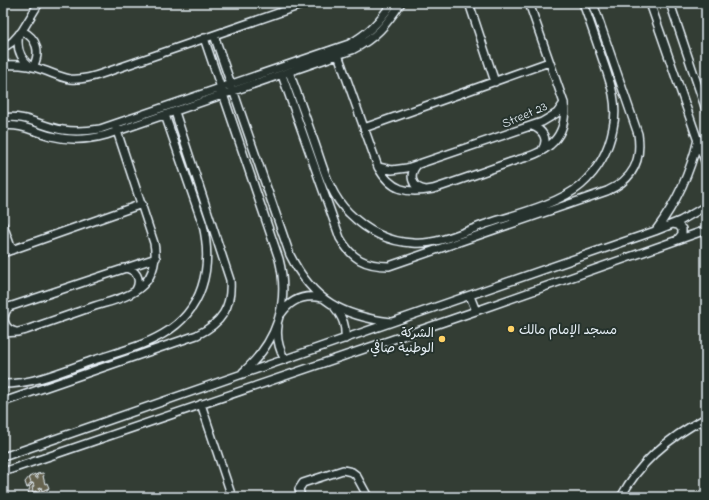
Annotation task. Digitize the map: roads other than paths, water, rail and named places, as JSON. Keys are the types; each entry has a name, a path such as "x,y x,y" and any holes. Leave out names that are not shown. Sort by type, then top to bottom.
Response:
{"street":[{"path":"3,48 21,32 39,3"},
{"path":"21,32 18,46 19,52 26,62 32,66 59,76 71,79 83,79 307,3"},
{"path":"3,126 23,127 50,136 73,139 95,138 116,128 222,91 282,75 337,52 366,34 381,19 392,3"},
{"path":"232,88 337,52 352,50 372,39 387,23 401,3"},
{"path":"469,3 495,82"},
{"path":"529,3 564,104"},
{"path":"289,72 329,184 341,205 365,227 376,234 401,242 427,243 499,220 572,192 582,184 599,163 610,139 615,118 614,96 583,3"},
{"path":"282,75 335,228 346,249 365,263 377,266 389,266 616,187 625,181 632,173 639,154 638,134 593,3"},
{"path":"650,3 698,139 703,147 706,164"},
{"path":"670,3 706,110"},
{"path":"21,32 31,37 36,46 37,57 32,66"},
{"path":"214,34 290,256 303,278 322,298 343,311 361,317 393,322"},
{"path":"204,38 279,259 283,282 283,294 278,337 279,345 285,360"},
{"path":"337,52 378,167"},
{"path":"364,128 550,62"},
{"path":"3,65 11,64 32,66"},
{"path":"3,118 17,118 63,130 76,131 116,128 174,112 222,91"},
{"name":"Street 23","path":"378,167 399,170 532,126 553,117 564,104"},
{"name":"Street 23","path":"378,167 383,176 390,183 408,192 433,189 542,150 550,145 561,131 565,113 564,104"},
{"path":"3,402 197,335 208,330 222,317 230,299 230,280 228,270 174,112"},
{"path":"3,384 18,384 32,381 151,340 175,326 185,317 193,306 200,293 204,280 208,254 207,240 165,115"},
{"path":"532,126 542,131 545,141 542,150"},
{"path":"3,334 18,332 131,294 148,278 156,258 152,236 116,128"},
{"path":"655,231 672,207 682,188 690,168 698,139"},
{"path":"418,164 412,174 412,180 415,186 420,189 433,189"},
{"path":"3,253 142,204"},
{"path":"3,457 655,231 673,224 706,206"},
{"path":"499,220 502,227"},
{"path":"673,224 678,225 682,229 682,234 678,239"},
{"path":"3,225 12,250"},
{"path":"3,472 476,311 706,230"},
{"path":"693,235 706,236"},
{"path":"18,332 13,331 5,325 4,315 6,308 156,258"},
{"path":"124,268 132,270 138,276 139,284 131,294"},
{"path":"239,376 264,349 280,316 290,303 306,296 322,298"},
{"path":"470,296 476,311"},
{"path":"332,305 343,319 346,339"},
{"path":"93,361 96,369"},
{"path":"201,404 232,497"},
{"path":"127,414 132,428"},
{"path":"621,497 642,466 659,449 678,434 706,418"},
{"path":"301,497 300,489 303,484 343,470 352,472 356,475 368,497"}],"place":[{"name":"مسجد الإمام مالك","path":"511,329"},
{"name":"الشركة الوطنية صافي","path":"442,339"}]}
